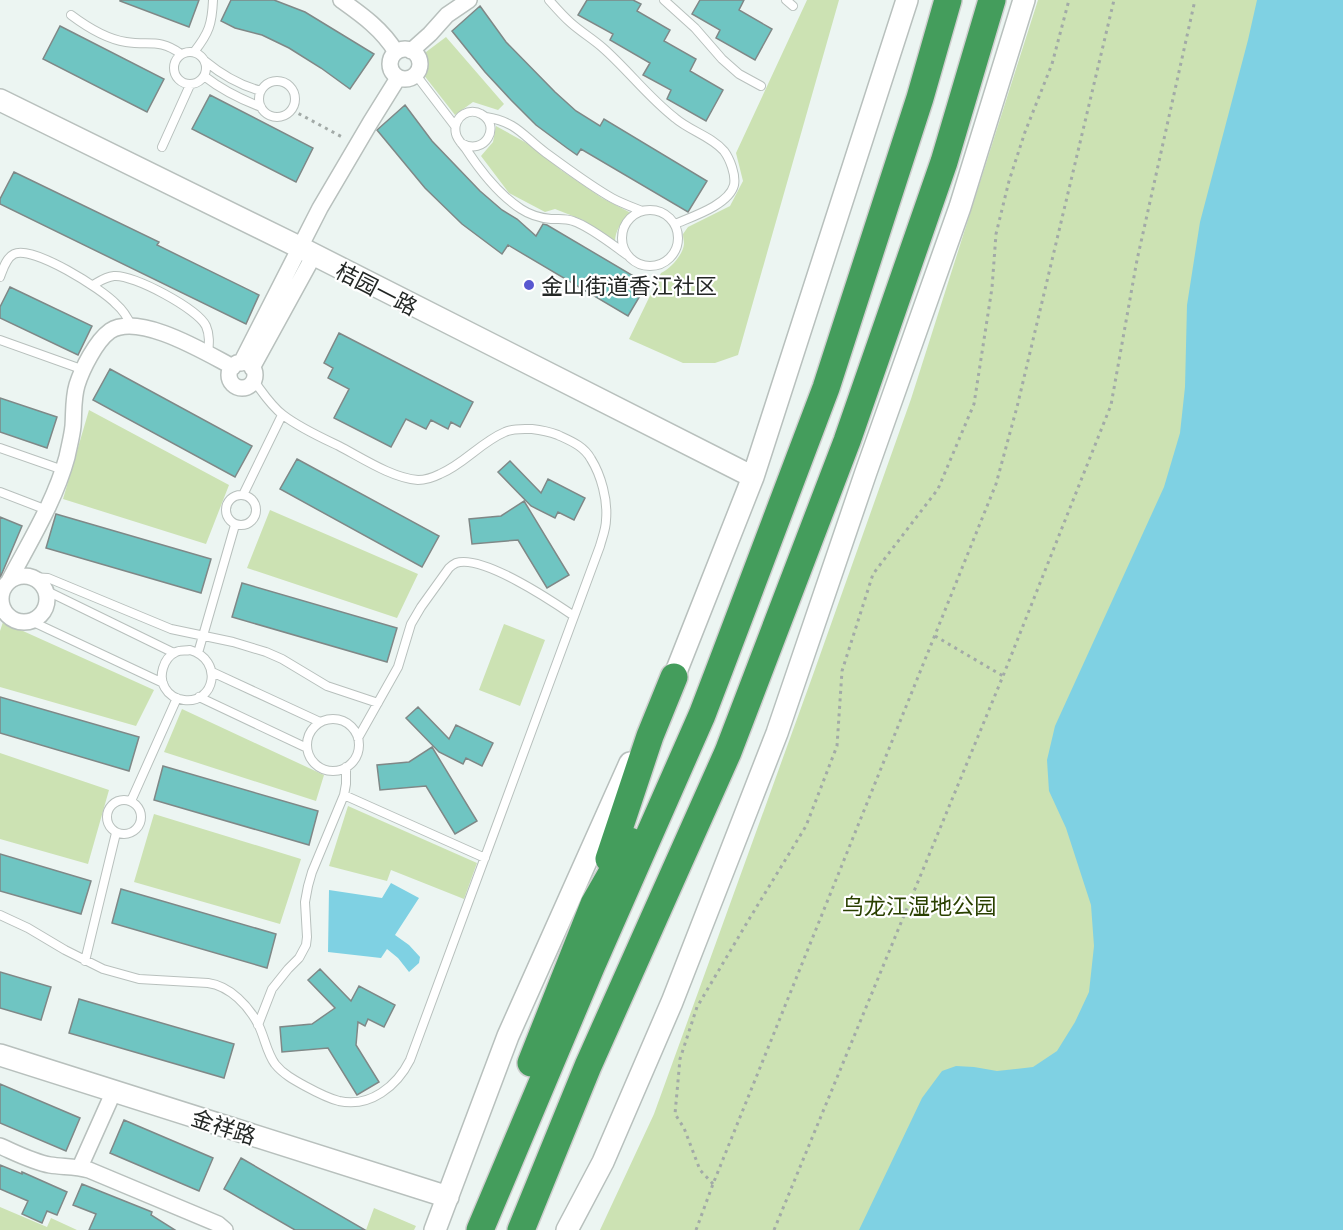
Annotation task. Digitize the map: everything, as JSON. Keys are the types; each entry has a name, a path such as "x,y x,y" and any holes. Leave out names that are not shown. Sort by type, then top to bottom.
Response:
{"highway":[{"path":"480,1230 591,967 702,715 826,388 920,99 948,0"},
{"path":"521,1230 588,1066 728,752 838,463 944,162 992,0"},
{"path":"464,1230 594,904 650,736 674,677"},
{"path":"594,904 702,715"}],"main road":[{"path":"435,1230 508,1036 627,769 674,677 753,477 907,0"},
{"path":"567,1230 603,1162 672,1002 777,733 960,207 1024,0"},
{"name":"桔园一路","path":"0,100 306,251 753,477"},
{"name":"金祥路","path":"0,1054 448,1197"}],"street":[{"path":"341,0 380,30 396,52"},
{"path":"411,51 447,15 469,0"},
{"path":"403,49 411,51 418,57 420,67 416,75 407,80 398,78 391,71 390,61 396,52 403,49"},
{"path":"9,581 46,510 63,470 71,436 78,384 96,346 111,330 121,327 145,327 245,369 306,251 320,208 398,78"},
{"path":"16,577 31,577 38,580 45,590 47,601 45,608 42,615 32,621 13,620 1,607 1,594 4,586 16,577"},
{"path":"80,1167 114,1091"},
{"path":"0,1146 36,1162 89,1170 218,1224 225,1230"}],"lane":[{"path":"194,52 205,38 213,18 213,0"},
{"path":"549,0 570,23 603,48 665,110 684,125 715,143 728,158 734,177 731,192 718,204 675,224"},
{"path":"664,0 695,28 722,59 739,74 761,86"},
{"path":"786,0 793,6"},
{"path":"71,15 94,30 116,40 156,43 171,47 181,54"},
{"path":"203,59 206,68 204,76 197,83 190,85 179,81 173,72 174,62 181,54 194,52 234,81 261,91"},
{"path":"416,75 455,126 457,138 484,175 497,189 529,214 575,221 643,266 661,264 675,252 678,233 675,224 669,217 651,210 634,215 623,229 623,247 627,255"},
{"path":"204,76 217,87 261,107"},
{"path":"270,82 287,83 295,93 295,105 287,114 276,117 265,112 261,107 259,96 261,91 270,82"},
{"path":"162,147 190,85"},
{"path":"455,126 465,113 477,112 518,129 545,152 582,178 613,198 642,211"},
{"path":"461,142 472,147 483,144 490,134 486,117"},
{"path":"0,277 7,260 18,253 50,262 93,285 115,302 124,312 132,327"},
{"path":"93,285 103,278 125,276 137,280 188,308 205,324 209,341 208,354"},
{"path":"0,340 84,370"},
{"path":"0,915 103,969 139,979 218,984 235,996 252,1015 268,1053 281,1071 328,1098 341,1102 361,1102 387,1090 397,1081 410,1060 600,546 606,519 603,489 596,467 589,455 570,440 541,430 506,431 450,470 422,480 388,472 303,428 282,414 245,369"},
{"path":"243,495 282,414"},
{"path":"0,448 63,470"},
{"path":"0,492 46,510"},
{"path":"243,495 248,496 255,504 256,514 250,522 235,525 227,518 226,503 233,496 243,495"},
{"path":"198,652 235,525"},
{"path":"358,738 398,667 411,624 449,568 455,563 472,563 499,572 529,587 574,616"},
{"path":"31,577 48,578 171,629 233,642 266,652 327,686 378,703"},
{"path":"45,590 174,652 190,650 198,652 209,664 212,672 209,688 199,698 189,701 177,698 166,690 163,683 163,667 174,652"},
{"path":"32,621 163,683"},
{"path":"212,672 320,722"},
{"path":"130,801 177,698"},
{"path":"199,698 307,748"},
{"path":"332,719 348,724 358,738 357,755 346,767 338,770 321,768 314,763 307,748 311,731 320,722 332,719"},
{"path":"258,1025 272,989 299,958 306,945 305,902 308,886 344,795 346,767"},
{"path":"344,795 485,858"},
{"path":"119,801 130,801 139,808 142,819 140,825 127,834 116,833 109,824 110,808 119,801"},
{"path":"85,961 116,833"}],"path":[{"path":"713,1184 700,1170 684,1128 675,1114 680,1059 697,1006 806,826 837,746 842,671 873,574 938,489 974,404 992,288 996,234 1009,181 1052,64 1069,0"},
{"path":"696,1230 996,484 1017,406 1114,0"},
{"path":"774,1230 1003,676 1111,405 1137,260 1195,0"},
{"path":"292,110 357,145"},
{"path":"935,636 1003,676"}],"green space":[{"path":"807,0 839,0 738,355 715,363 683,363 629,339 661,273 679,257 684,244 683,234 688,227 730,206 743,181 736,153"},
{"name":"乌龙江湿地公园","path":"1038,0 1274,0 1104,970 1057,1067 875,1230 600,1230 654,1114 814,672 911,399"},
{"path":"446,37 504,104 498,110 473,102 455,115 423,74 426,64 422,55"},
{"path":"496,126 532,146 561,170 602,198 631,213 620,226 615,242 583,220 555,209 545,212 509,193 481,156 493,142"},
{"path":"89,410 229,485 206,544 63,499"},
{"path":"270,510 418,574 397,618 247,568"},
{"path":"3,622 154,690 136,726 0,687 0,631"},
{"path":"504,624 545,640 520,706 479,690"},
{"path":"182,709 324,775 316,801 164,752"},
{"path":"0,753 109,790 88,864 0,839"},
{"path":"348,806 477,863 464,899 391,870 387,881 329,866"},
{"path":"154,814 301,859 280,924 134,882"},
{"path":"0,1207 47,1227 51,1218 77,1230 0,1230"},
{"path":"374,1208 416,1226 414,1230 366,1230"}],"water":[{"path":"1257,0 1343,0 1343,1230 859,1230 922,1098 942,1071 956,1066 997,1071 1033,1067 1057,1051 1075,1022 1089,992 1094,946 1091,905 1066,828 1049,791 1047,760 1055,726 1164,487 1180,433 1185,387 1187,305 1200,222"},
{"path":"391,883 419,898 395,935 420,957 419,963 409,972 387,949 381,958 328,952 329,890 382,898"}],"building":[{"path":"120,0 199,0 189,27"},
{"path":"231,0 274,0 305,12 374,54 350,89 289,48 262,35 235,28 221,21"},
{"path":"587,0 633,0 641,4 637,11 670,30 664,41 696,59 690,71 723,90 706,121 667,99 671,90 643,75 650,63 610,40 613,34 578,15"},
{"path":"700,0 744,0 739,10 772,29 755,60 716,38 720,30 692,14"},
{"path":"480,6 506,42 576,111 600,126 604,119 707,181 688,212 581,149 577,155 536,125 485,72 452,31"},
{"path":"60,26 164,79 147,112 43,59"},
{"path":"210,95 313,148 296,182 192,129"},
{"path":"405,105 432,141 480,191 536,236 543,224 547,225 647,284 628,316 508,245 502,254 462,224 425,188 377,130"},
{"path":"14,172 159,242 157,245 259,295 246,324 0,204 0,199"},
{"path":"10,287 92,326 78,355 0,318 0,307"},
{"path":"339,333 473,402 460,427 451,422 448,429 431,420 426,429 406,419 391,447 334,418 349,389 328,378 333,368 324,363"},
{"path":"110,369 252,446 235,477 93,400"},
{"path":"0,398 57,417 47,448 0,432"},
{"path":"297,459 439,536 422,567 280,489"},
{"path":"510,461 541,493 548,479 585,498 574,520 558,512 555,518 531,506 498,472"},
{"path":"524,501 569,575 547,588 518,540 472,544 469,519 501,516"},
{"path":"56,514 211,559 201,593 46,548"},
{"path":"0,517 22,526 0,578"},
{"path":"242,583 397,628 387,662 232,617"},
{"path":"0,697 139,737 129,771 0,733"},
{"path":"418,707 449,739 456,725 493,743 482,766 466,758 463,764 439,752 406,718"},
{"path":"432,747 477,821 455,834 426,786 380,790 377,765 409,762"},
{"path":"163,766 318,811 309,845 154,800"},
{"path":"0,854 91,881 81,914 0,891"},
{"path":"121,889 276,934 267,968 112,923"},
{"path":"320,969 351,1001 359,986 395,1005 384,1027 368,1019 365,1026 358,1022 356,1045 379,1082 357,1095 328,1048 282,1052 280,1027 312,1024 335,1008 308,980"},
{"path":"0,972 51,987 41,1020 0,1008"},
{"path":"79,999 234,1044 224,1078 69,1033"},
{"path":"0,1084 80,1118 66,1151 0,1123"},
{"path":"124,1120 213,1158 199,1191 110,1153"},
{"path":"241,1158 365,1230 295,1230 224,1189"},
{"path":"0,1165 67,1192 57,1215 47,1211 42,1223 22,1214 28,1201 0,1189"},
{"path":"82,1184 152,1212 151,1215 175,1230 89,1230 96,1214 73,1205"}],"place":[{"name":"金山街道香江社区","path":"529,285"}]}
